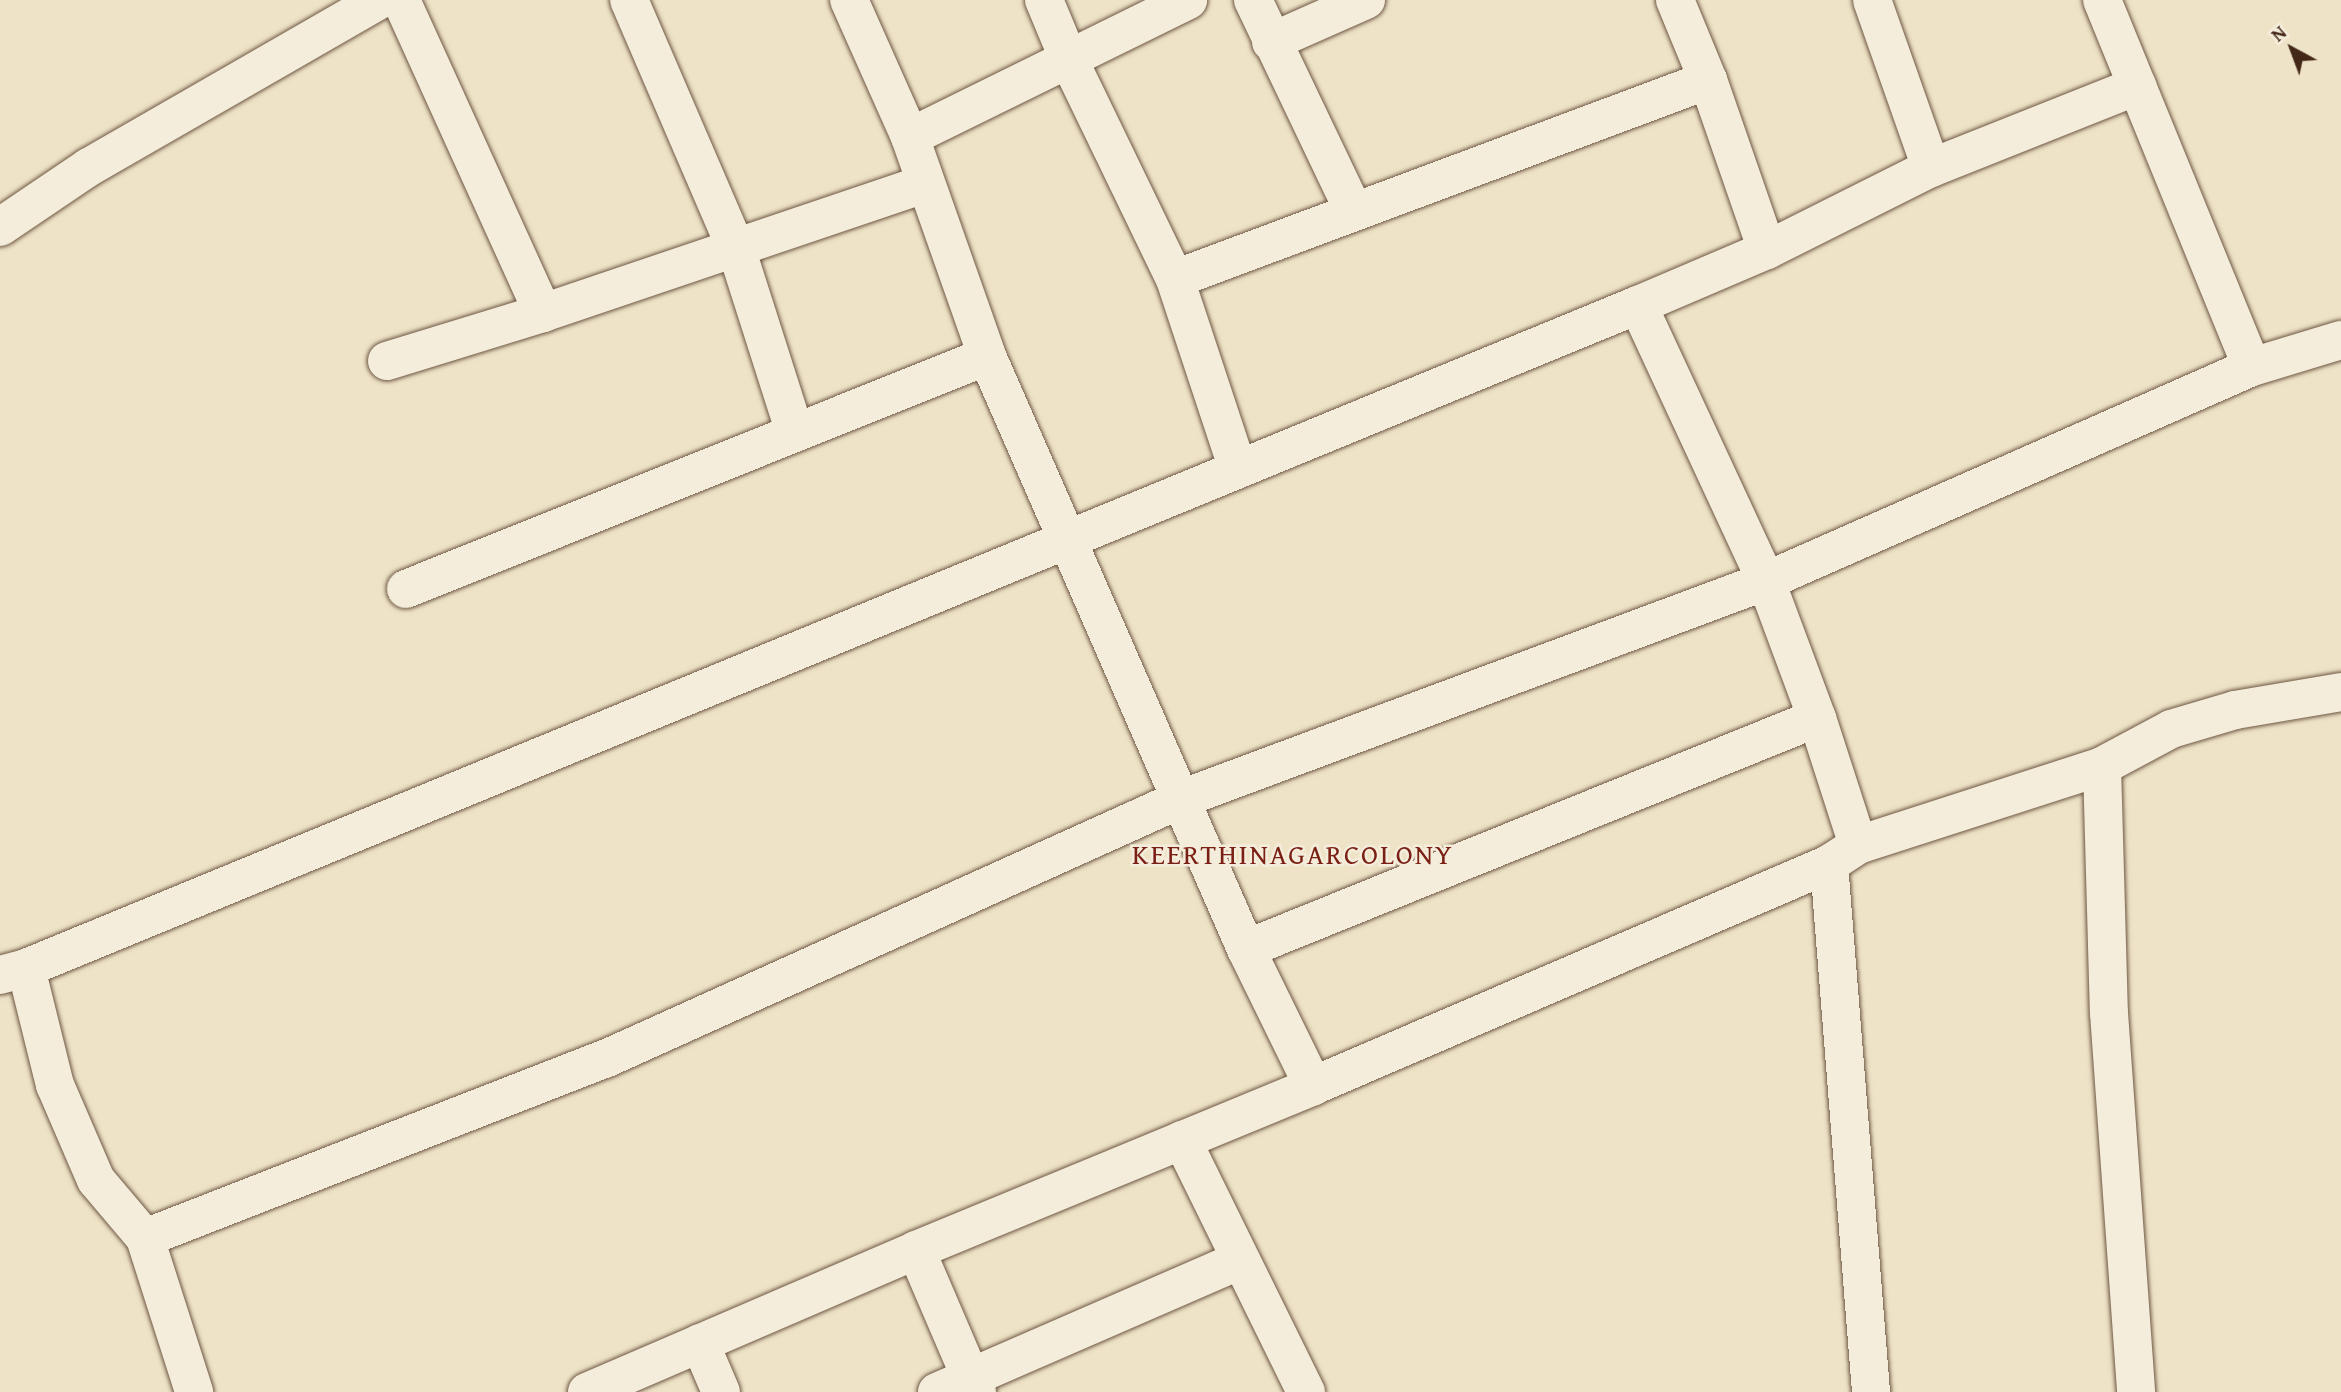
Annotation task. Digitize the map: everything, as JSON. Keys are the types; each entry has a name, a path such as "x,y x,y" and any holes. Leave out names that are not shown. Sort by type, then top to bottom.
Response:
{"street":[{"path":"0,227 89,167 379,0"},
{"path":"401,0 543,313"},
{"path":"629,0 736,248 795,433"},
{"path":"849,0 910,136 987,356 1246,948 1312,1086"},
{"path":"1045,0 1069,60 1175,279 1238,469"},
{"path":"910,136 1188,0"},
{"path":"1253,0 1353,210"},
{"path":"1271,42 1366,0"},
{"path":"1675,0 1708,80 1767,250"},
{"path":"1872,0 1931,168"},
{"path":"2102,0 2252,367"},
{"path":"1175,279 1353,210 1708,80"},
{"path":"194,1392 145,1238 96,1180 55,1085 13,972 1638,304 1767,250 1931,168 2137,86"},
{"path":"387,361 543,313 925,184"},
{"path":"1638,304 1766,581 1817,718 1844,855 1871,1392"},
{"path":"145,1238 605,1059 1181,799 1766,581 2252,367 2341,340"},
{"path":"406,589 987,356"},
{"path":"587,1392 916,1250 1312,1086 1844,855 2102,766 2171,729 2235,710 2341,692"},
{"path":"1246,948 1817,718"},
{"path":"2102,766 2109,1013 2136,1392"},
{"path":"1182,1140 1306,1392"},
{"path":"916,1250 962,1388 1241,1260"},
{"path":"699,1343 721,1392"}],"district":[{"name":"KEERTHINAGARCOLONY","path":"1293,854"}]}
